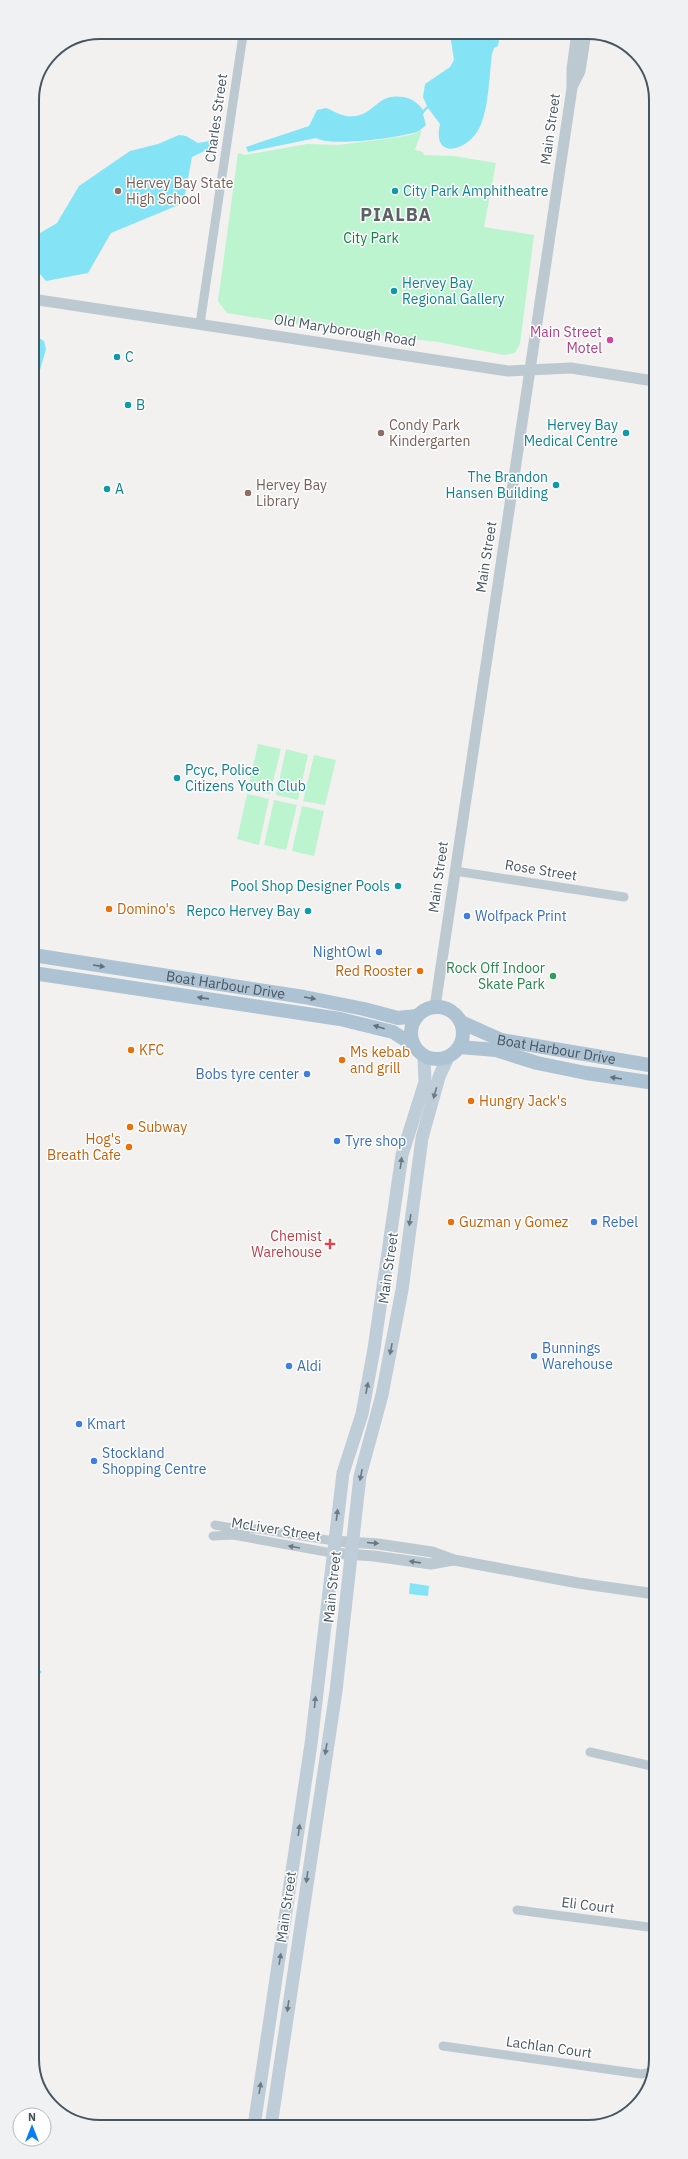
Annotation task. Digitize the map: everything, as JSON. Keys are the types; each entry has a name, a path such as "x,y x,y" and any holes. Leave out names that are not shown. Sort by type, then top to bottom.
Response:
{"main road":[{"name":"Boat Harbour Drive","path":"39,956 304,997 364,1009 398,1018 416,1016"},
{"path":"39,962 82,971 95,982"},
{"name":"Boat Harbour Drive","path":"39,974 347,1020 394,1032 413,1045"},
{"path":"435,1007 450,1010 461,1022 463,1039 459,1047 448,1057 432,1059 424,1056 413,1045 410,1030 416,1016 422,1011 435,1007"},
{"name":"Boat Harbour Drive","path":"461,1022 501,1040 649,1065"},
{"name":"Boat Harbour Drive","path":"459,1047 496,1050 537,1063 586,1073 649,1082"},
{"name":"Main Street","path":"255,2120 311,1744 333,1547 343,1473 362,1414 374,1349 402,1155 425,1082 424,1056"},
{"name":"Main Street","path":"272,2120 336,1691 360,1476 382,1395 402,1290 422,1138 439,1077 448,1057"}],"street":[{"name":"Charles Street","path":"200,324 243,39"},
{"name":"Main Street","path":"435,1007 454,871 572,88 572,69 576,39"},
{"name":"Main Street","path":"572,88 580,71 585,39"},
{"name":"Old Maryborough Road","path":"39,300 508,371 571,368 649,380"},
{"name":"Rose Street","path":"454,871 624,897"},
{"name":"McLiver Street","path":"215,1525 232,1528 259,1529 333,1547 351,1555 374,1556 431,1564 454,1560"},
{"name":"McLiver Street","path":"213,1536 233,1535 333,1547 353,1542 432,1552 454,1560 578,1583 649,1593"},
{"path":"590,1752 649,1765"},
{"name":"Eli Court","path":"517,1910 649,1927"},
{"name":"Lachlan Court","path":"443,2046 641,2074 648,2073"}],"green space":[{"name":"City Park","path":"422,130 415,150 423,152 424,155 454,156 496,163 484,227 534,235 520,344 515,353 504,355 438,342 321,328 227,313 218,301 238,153 245,155 307,144 338,145 378,140 411,135"},
{"path":"258,744 281,749 270,794 248,789"},
{"path":"286,749 308,755 298,800 276,795"},
{"path":"314,755 336,760 325,805 303,801"},
{"path":"247,794 269,799 259,845 237,839"},
{"path":"274,800 297,805 286,850 264,845"},
{"path":"302,806 324,811 314,856 292,851"}],"water":[{"path":"451,39 499,39 498,46 494,48 492,54 488,94 481,124 471,139 457,148 450,149 444,147 440,143 440,124 428,108 423,114 426,125 417,132 413,133 349,142 324,141 316,138 248,152 246,147 309,126 317,110 326,108 344,115 356,116 368,111 382,100 403,97 417,103 423,110 427,106 423,97 425,84 450,67 454,60"},
{"path":"179,135 186,136 198,143 214,140 215,146 192,157 184,200 181,204 111,233 88,273 46,281 39,273 40,233 57,223 79,186 130,151 158,144"},
{"path":"39,338 44,341 46,349 40,370 39,382"},
{"path":"410,1583 429,1586 428,1596 409,1594"}],"place":[{"name":"Hervey Bay State High School","path":"118,191"},
{"name":"City Park Amphitheatre","path":"395,191"},
{"name":"Hervey Bay Regional Gallery","path":"394,291"},
{"name":"Main Street Motel","path":"610,340"},
{"name":"C","path":"117,357"},
{"name":"B","path":"128,405"},
{"name":"Condy Park Kindergarten","path":"381,433"},
{"name":"Hervey Bay Medical Centre","path":"626,433"},
{"name":"The Brandon Hansen Building","path":"556,485"},
{"name":"A","path":"107,489"},
{"name":"Hervey Bay Library","path":"248,493"},
{"name":"Pcyc, Police Citizens Youth Club","path":"177,778"},
{"name":"Pool Shop Designer Pools","path":"398,886"},
{"name":"Domino's","path":"109,909"},
{"name":"Repco Hervey Bay","path":"308,911"},
{"name":"Wolfpack Print","path":"467,916"},
{"name":"NightOwl","path":"379,952"},
{"name":"Red Rooster","path":"420,971"},
{"name":"Rock Off Indoor Skate Park","path":"553,976"},
{"name":"KFC","path":"131,1050"},
{"name":"Ms kebab and grill","path":"342,1060"},
{"name":"Bobs tyre center","path":"307,1074"},
{"name":"Hungry Jack's","path":"471,1101"},
{"name":"Subway","path":"130,1127"},
{"name":"Tyre shop","path":"337,1141"},
{"name":"Hog's Breath Cafe","path":"129,1147"},
{"name":"Guzman y Gomez","path":"451,1222"},
{"name":"Rebel","path":"594,1222"},
{"name":"Chemist Warehouse","path":"330,1244"},
{"name":"Bunnings Warehouse","path":"534,1356"},
{"name":"Aldi","path":"289,1366"},
{"name":"Kmart","path":"79,1424"},
{"name":"Stockland Shopping Centre","path":"94,1461"}],"district":[{"name":"PIALBA","path":"396,214"}]}
